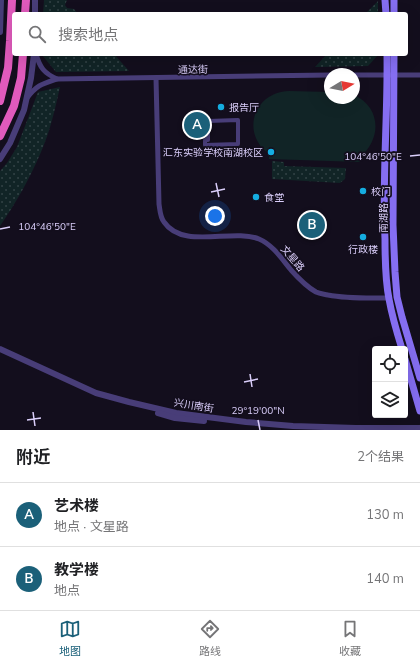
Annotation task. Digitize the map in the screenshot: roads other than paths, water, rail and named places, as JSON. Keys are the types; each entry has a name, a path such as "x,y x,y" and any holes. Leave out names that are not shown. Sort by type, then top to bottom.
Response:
{"highway":[{"path":"0,101 8,68 12,0"},
{"path":"25,12 26,0"},
{"path":"0,136 14,106 21,78 23,56"}],"main road":[{"path":"385,0 386,12"},
{"path":"394,0 394,12"},
{"name":"南湖路","path":"386,56 387,75 384,182 386,272 389,298 401,346"},
{"name":"南湖路","path":"394,56 393,225 395,272 397,296 420,378"},
{"path":"408,369 420,411"}],"street":[{"path":"0,32 1,0"},
{"path":"35,0 35,12"},
{"path":"0,159 10,143 24,110 35,56"},
{"path":"36,56 42,68 48,75 57,79"},
{"path":"360,76 420,75"},
{"name":"通达街","path":"57,79 324,76"},
{"name":"文星路","path":"156,78 159,204 163,221 172,230 191,236 246,236 259,239 272,247 293,273 318,293 335,296 389,298"},
{"path":"26,98 40,85 57,79"},
{"path":"238,120 238,144 205,145 205,140 208,140 208,121 238,120"},
{"name":"兴川南街","path":"0,349 96,393 176,413 246,422 293,426 420,428"},
{"name":"兴川南街","path":"0,353 95,396 175,418 273,429 304,430"}],"place":[{"name":"报告厅","path":"221,107"},
{"name":"艺术楼","path":"197,125"},
{"name":"汇东实验学校南湖校区","path":"271,152"},
{"name":"校门","path":"363,191"},
{"name":"食堂","path":"256,197"},
{"name":"教学楼","path":"312,225"},
{"name":"行政楼","path":"363,237"}]}
